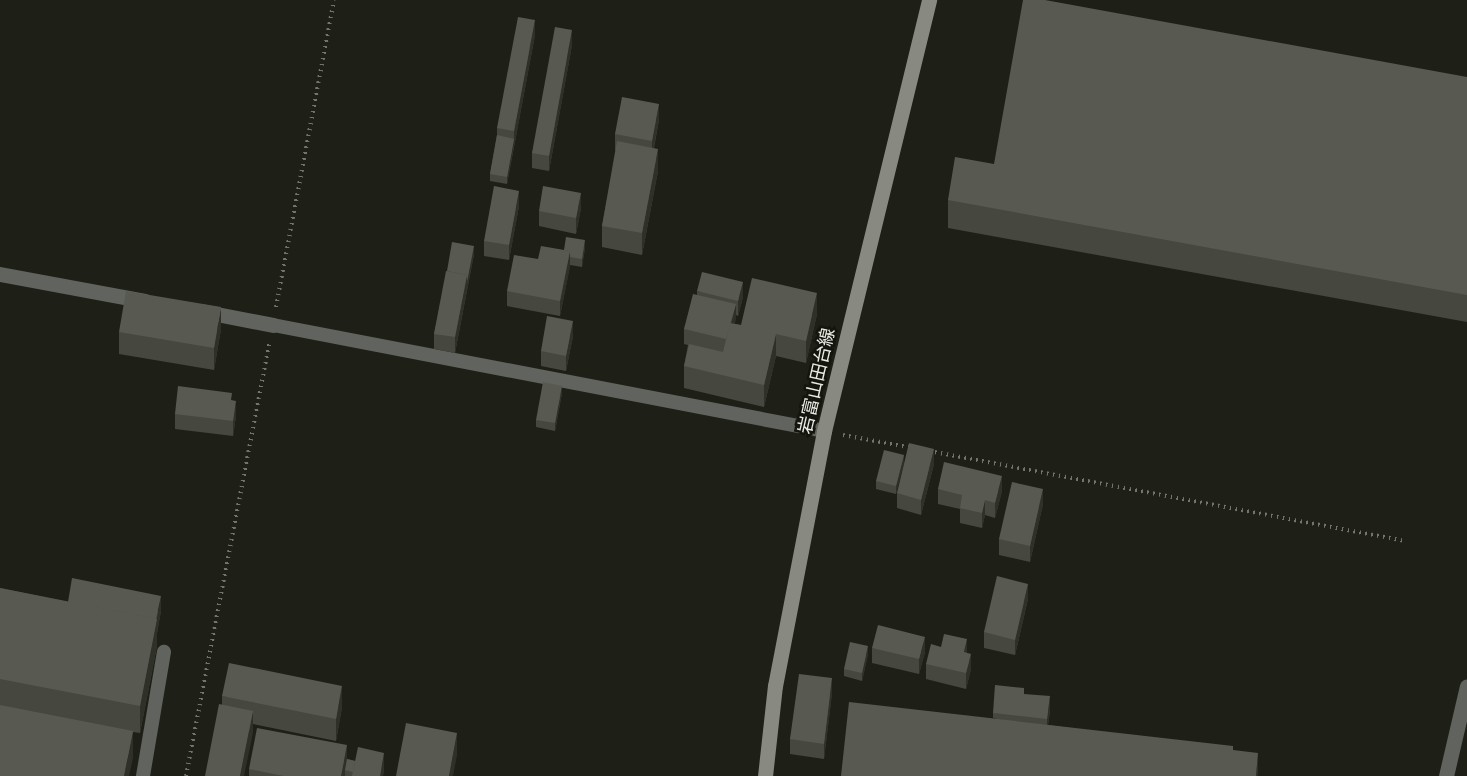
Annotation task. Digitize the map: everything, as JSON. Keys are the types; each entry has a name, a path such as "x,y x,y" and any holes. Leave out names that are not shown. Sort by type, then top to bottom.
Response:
{"main road":[{"name":"岩富山田台線","path":"765,776 775,686 824,431 929,0"}],"street":[{"path":"0,274 159,304"},
{"path":"182,308 273,325"},
{"path":"1446,776 1467,686"}],"lane":[{"path":"273,325 824,431"},
{"path":"143,776 164,652"}],"path":[{"path":"186,776 334,0"},
{"path":"824,431 1406,541"}],"building":[{"path":"1023,0 1045,0 1467,77 1467,295 948,200 955,157 994,164"},
{"path":"518,17 535,20 514,131 497,128"},
{"path":"555,27 572,30 549,156 532,153"},
{"path":"622,97 659,104 652,141 615,134"},
{"path":"497,135 514,139 507,177 490,174"},
{"path":"617,141 658,149 642,233 602,226"},
{"path":"494,186 519,191 509,245 484,241"},
{"path":"543,186 581,193 576,218 539,211"},
{"path":"566,237 585,240 582,259 570,257 570,251 564,250"},
{"path":"452,242 474,246 467,282 467,275 447,271"},
{"path":"541,246 570,251 560,301 507,291 514,255 538,259"},
{"path":"446,271 467,275 455,337 434,334"},
{"path":"702,272 743,282 738,301 697,291"},
{"path":"752,278 817,293 806,341 776,334 764,385 684,366 689,344 723,352 730,323 741,325"},
{"path":"126,291 221,307 214,348 119,332"},
{"path":"693,294 736,304 726,339 684,329"},
{"path":"547,316 573,321 566,356 541,351"},
{"path":"543,382 562,386 555,423 536,420"},
{"path":"178,386 232,393 231,400 236,401 233,421 175,414"},
{"path":"909,443 934,449 921,500 897,493"},
{"path":"884,450 904,455 896,486 876,481"},
{"path":"944,462 1002,476 995,503 985,500 982,513 960,508 962,495 938,489"},
{"path":"1012,482 1043,489 1030,546 999,539"},
{"path":"997,576 1028,584 1015,640 984,632"},
{"path":"72,578 161,596 156,619 68,602"},
{"path":"0,588 157,619 140,706 0,679"},
{"path":"878,625 925,637 919,659 872,648"},
{"path":"944,634 967,639 964,652 971,654 966,673 926,664 931,644 941,647"},
{"path":"850,642 868,646 862,673 844,669"},
{"path":"229,663 342,686 336,719 222,696"},
{"path":"799,674 832,678 824,744 790,739"},
{"path":"995,685 1024,688 1024,694 1050,696 1047,719 993,713"},
{"path":"849,702 1233,746 1233,750 1258,753 1256,776 841,776"},
{"path":"219,704 253,711 240,776 205,776"},
{"path":"0,705 133,731 124,776 0,776"},
{"path":"406,723 457,733 449,776 396,776"},
{"path":"257,728 347,745 341,776 284,776 249,769"},
{"path":"358,747 384,753 380,776 352,776"},
{"path":"347,759 355,761 353,772 345,770"}]}
